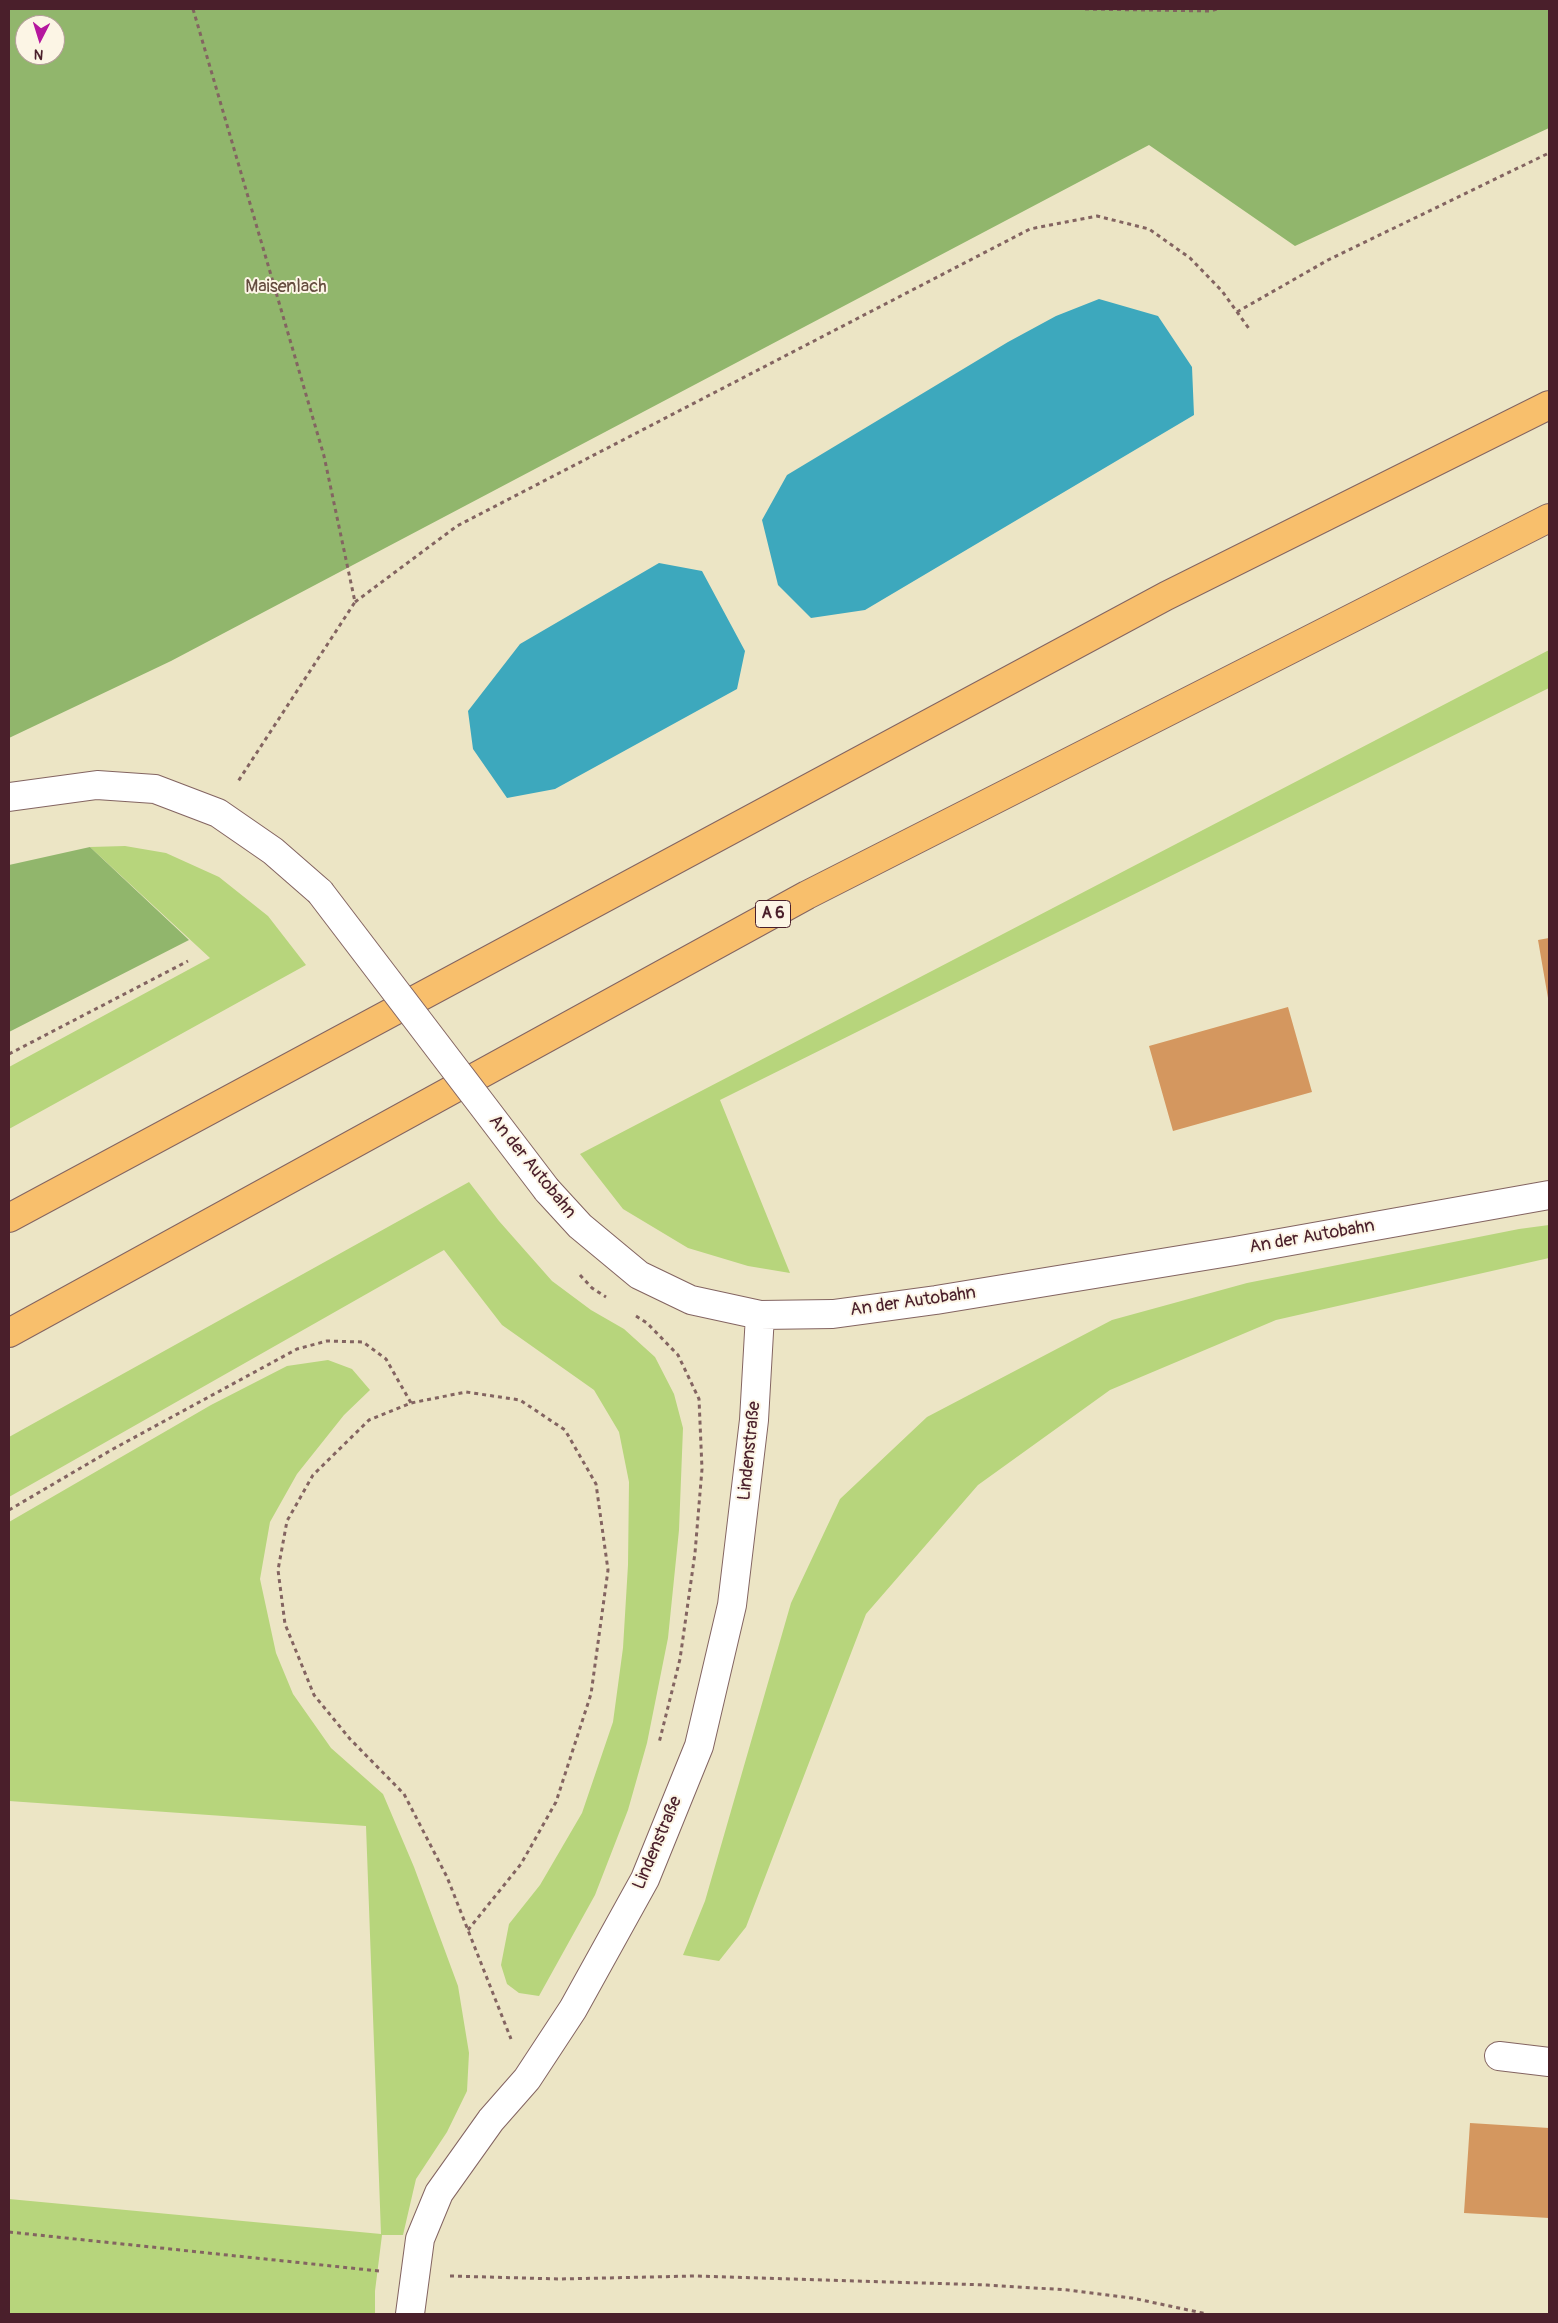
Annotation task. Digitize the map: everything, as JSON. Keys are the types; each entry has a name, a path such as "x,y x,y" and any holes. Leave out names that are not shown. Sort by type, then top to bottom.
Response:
{"highway":[{"path":"9,1218 1166,596 1549,405"},
{"name":"A 6","path":"9,1333 807,895 1549,518"}],"street":[{"name":"An der Autobahn","path":"9,796 97,785 155,789 218,813 273,851 320,892 547,1190 580,1226 639,1275 691,1300 760,1315 833,1314 936,1300 1235,1251 1549,1195"},
{"name":"Lindenstraße","path":"410,2314 420,2239 439,2193 491,2120 527,2079 572,2009 645,1879 699,1746 732,1605 754,1420 760,1315"},
{"path":"1499,2056 1549,2062"}],"path":[{"path":"193,9 324,456 355,602"},
{"path":"1085,9 1211,11 1217,9"},
{"path":"1237,312 1328,260 1549,154"},
{"path":"218,813 355,602 457,526 1030,229 1097,216 1149,229 1190,258 1222,292 1250,330"},
{"path":"9,1054 188,961"},
{"path":"579,1274 592,1288 608,1298"},
{"path":"631,1313 647,1323 678,1355 698,1399 702,1470 695,1552 680,1659 657,1753"},
{"path":"9,1510 113,1449 297,1349 327,1341 363,1342 386,1359 411,1403"},
{"path":"468,1930 522,1864 556,1802 591,1694 608,1570 596,1484 565,1430 520,1400 466,1392 411,1403 369,1420 313,1475 288,1521 278,1570 285,1624 314,1695 350,1739 404,1794 447,1877 527,2079"},
{"path":"9,2232 416,2275 560,2279 694,2276 753,2277 987,2285 1068,2290 1123,2297 1207,2314"}],"green space":[{"name":"Maisenlach","path":"9,9 1549,9 1549,128 1295,246 1149,145 171,661 9,738"},
{"path":"1549,650 1549,688 720,1100 790,1273 748,1266 688,1248 623,1209 580,1154"},
{"path":"125,846 166,853 219,877 268,916 306,965 9,1129 9,1067 210,958 90,847"},
{"path":"90,847 189,940 9,1032 9,865"},
{"path":"469,1182 499,1221 552,1281 591,1310 624,1329 655,1357 674,1394 683,1428 679,1530 668,1638 647,1743 628,1810 595,1895 539,1996 519,1993 507,1984 501,1965 509,1924 540,1885 582,1813 613,1722 623,1648 628,1565 629,1482 619,1432 594,1390 502,1325 444,1250 9,1497 9,1437"},
{"path":"1549,1225 1549,1258 1276,1320 1110,1390 978,1485 866,1614 746,1927 719,1961 683,1955 705,1901 791,1603 840,1499 927,1417 1112,1320 1247,1283 1519,1229"},
{"path":"328,1360 352,1369 370,1390 344,1415 297,1474 270,1522 260,1579 276,1653 293,1694 331,1748 383,1794 414,1867 458,1986 469,2053 467,2091 447,2132 416,2179 403,2235 382,2235 375,2291 375,2314 9,2314 9,2199 381,2234 366,1826 9,1801 9,1522 211,1405 287,1366"}],"water":[{"path":"1099,299 1158,316 1192,367 1194,415 865,610 811,618 778,585 762,520 787,475 1008,342 1056,316"},
{"path":"659,563 702,571 745,651 737,689 555,789 507,798 473,749 468,711 520,644"}],"building":[{"path":"1549,938 1549,998 1548,998 1538,940"},
{"path":"1288,1007 1312,1092 1173,1131 1149,1046"},
{"path":"1470,2123 1549,2128 1549,2218 1464,2213"}]}
